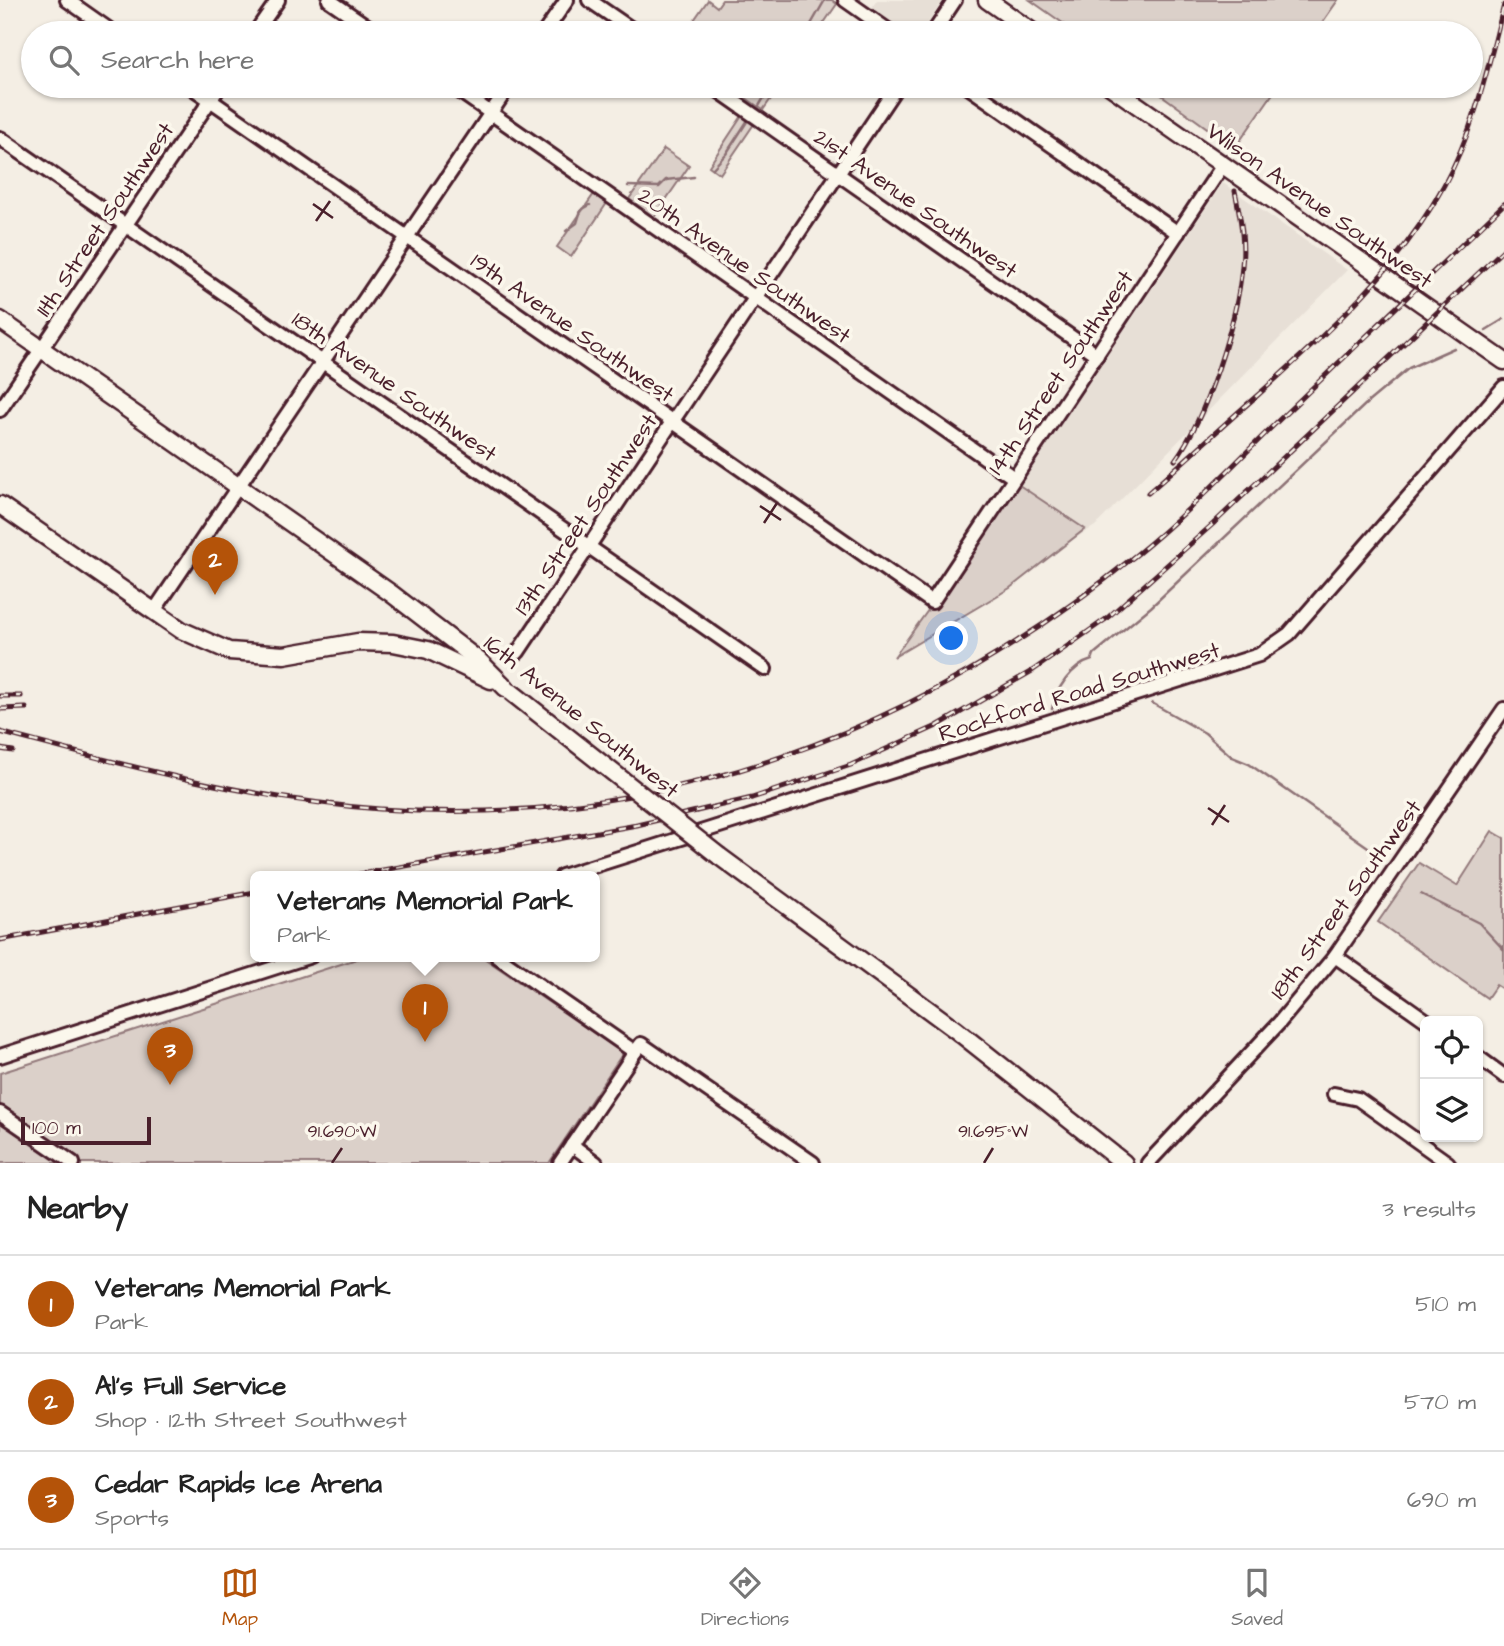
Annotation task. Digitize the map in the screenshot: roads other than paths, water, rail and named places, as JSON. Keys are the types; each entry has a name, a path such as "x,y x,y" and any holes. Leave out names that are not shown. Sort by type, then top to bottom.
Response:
{"main road":[{"path":"987,0 1017,21"},
{"name":"Wilson Avenue Southwest","path":"1127,98 1504,361"},
{"name":"16th Avenue Southwest","path":"0,320 444,632 508,690 719,856 956,1030 1125,1163"},
{"path":"0,505 181,630 229,651 284,655 358,642 393,643 428,650 508,690"}],"street":[{"path":"67,0 97,21"},
{"path":"263,21 278,0"},
{"path":"329,0 360,21"},
{"path":"552,21 567,0"},
{"path":"589,0 619,21"},
{"path":"845,0 875,21"},
{"path":"941,21 955,0"},
{"name":"19th Avenue Southwest","path":"207,98 932,602"},
{"name":"20th Avenue Southwest","path":"469,98 1014,478"},
{"path":"154,611 501,98"},
{"name":"21st Avenue Southwest","path":"729,98 1097,355"},
{"name":"13th Street Southwest","path":"517,652 889,98"},
{"path":"984,98 1178,233"},
{"name":"11th Street Southwest","path":"0,410 210,100"},
{"name":"18th Avenue Southwest","path":"0,138 765,669"},
{"name":"14th Street Southwest","path":"932,602 1223,165"},
{"name":"Rockford Road Southwest","path":"578,871 1259,655 1289,634 1504,387"},
{"name":"18th Street Southwest","path":"1147,1163 1279,1023 1335,956 1504,709"},
{"path":"1335,956 1420,1016"},
{"path":"0,1056 291,962"},
{"path":"506,962 635,1052"},
{"path":"560,1163 641,1044 813,1163"},
{"path":"1483,1061 1504,1076"},
{"path":"1334,1094 1358,1099 1448,1163"},
{"path":"0,1113 73,1163"},
{"path":"572,1145 596,1163"}],"waterway":[{"path":"813,21 825,0"},
{"path":"759,106 764,98"},
{"path":"713,168 726,154 748,120"},
{"path":"628,186 659,187 666,180 694,177"},
{"path":"566,231 577,223 581,210 590,205"},
{"path":"1486,330 1504,319"},
{"path":"1052,709 1061,686 1077,667 1092,660 1094,654 1151,607 1367,403 1409,368 1454,348"},
{"path":"1152,703 1205,733 1232,757 1249,764 1368,847"},
{"path":"1421,894 1479,923 1504,950"}],"railway":[{"path":"1483,86 1504,5"},
{"path":"1148,493 1285,370 1336,322 1384,271 1426,216 1444,185 1455,164 1480,98"},
{"path":"1175,460 1187,442 1209,394 1234,312 1243,247 1235,191"},
{"path":"0,732 188,780 284,798 380,809 485,811 587,803 686,784 782,756 875,719 965,673 1052,618 1136,555 1192,506 1504,204"},
{"path":"377,871 637,825 752,798 851,765 937,726 1032,671 1106,619 1213,524 1504,249"},
{"path":"0,696 21,696"},
{"path":"0,709 26,708"},
{"path":"0,749 13,751"},
{"path":"0,940 250,893"}],"place":[{"name":"Al's Full Service","path":"215,595"},
{"name":"Veterans Memorial Park","path":"425,1042"},
{"name":"Cedar Rapids Ice Arena","path":"170,1085"}]}
